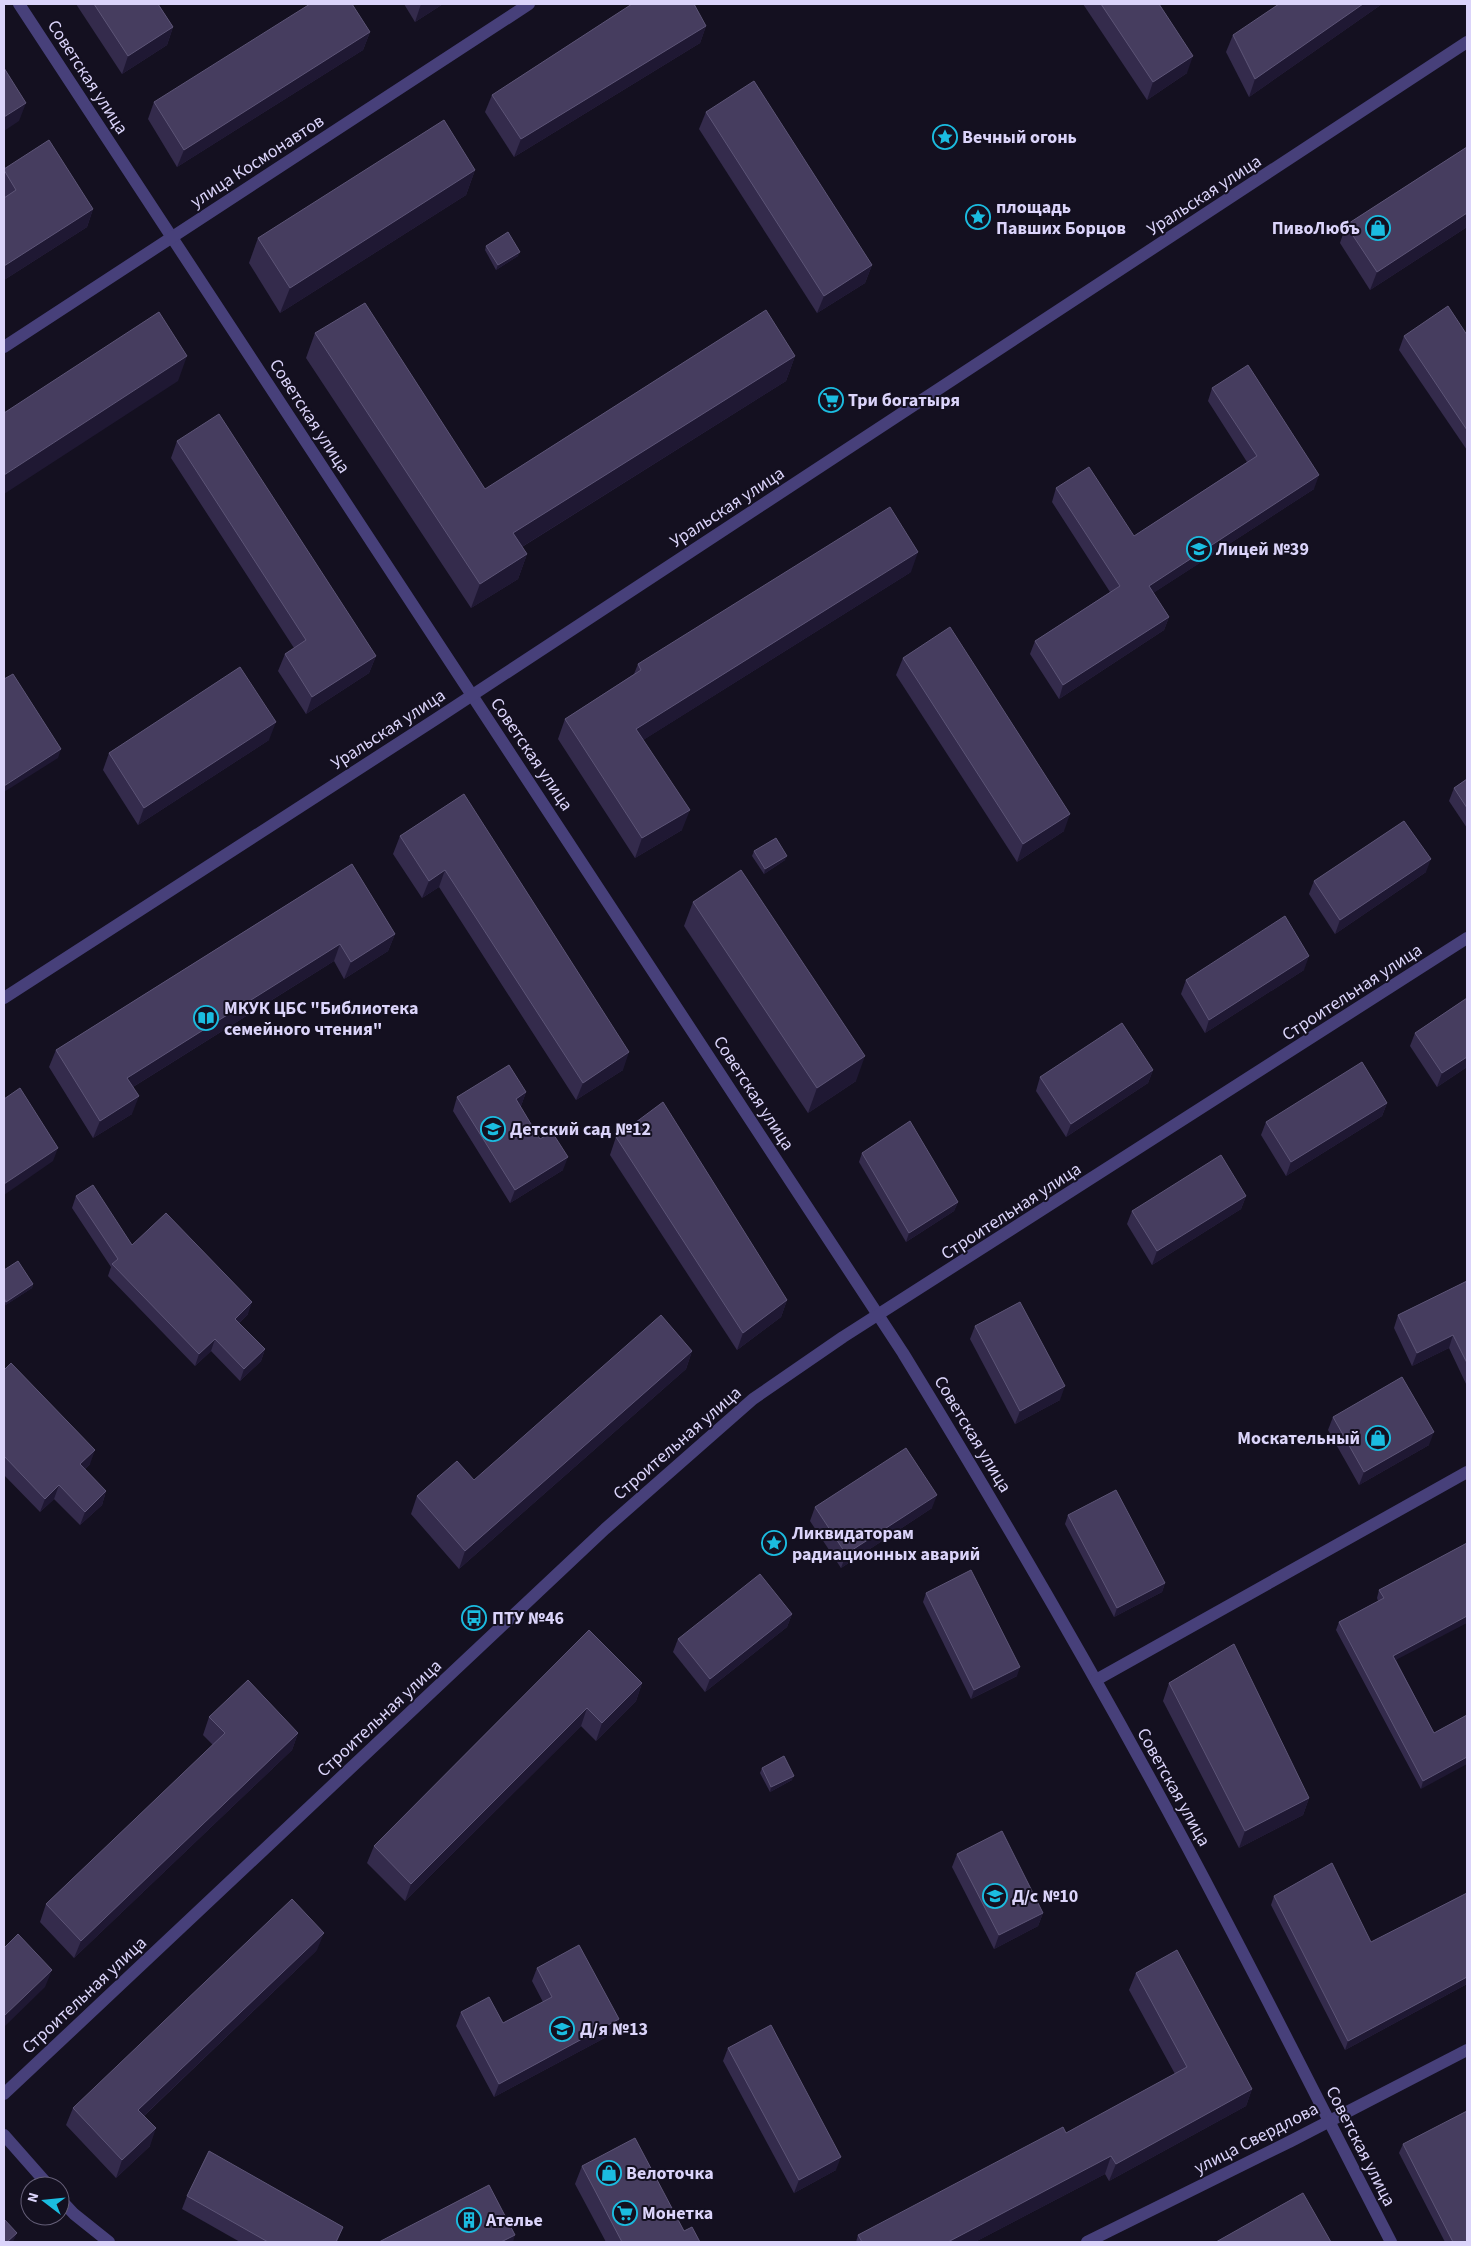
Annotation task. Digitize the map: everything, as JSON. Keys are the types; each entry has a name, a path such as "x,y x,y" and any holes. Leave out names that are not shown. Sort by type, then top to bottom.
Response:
{"street":[{"name":"Советская улица","path":"19,4 879,1314 1002,1515 1096,1680 1221,1910 1391,2242"},
{"name":"улица Космонавтов","path":"4,347 529,4"},
{"name":"Уральская улица","path":"4,998 471,695 1467,42"},
{"name":"Строительная улица","path":"4,2094 620,1516 753,1399 879,1314 1467,938"},
{"path":"1096,1680 1467,1472"},
{"name":"улица Свердлова","path":"1087,2242 1291,2141 1467,2050"},
{"path":"4,2136 40,2176"},
{"path":"70,2210 109,2242"}],"building":[{"path":"94,4 158,4 173,27 128,56"},
{"path":"310,4 352,4 370,32 184,150 154,102"},
{"path":"632,4 694,4 706,26 521,139 492,95"},
{"path":"1101,4 1159,4 1193,56 1153,82"},
{"path":"1279,4 1363,4 1255,79 1233,35"},
{"path":"4,68 26,103 4,117"},
{"path":"754,81 872,265 824,296 706,112"},
{"path":"444,120 475,170 290,288 258,238"},
{"path":"49,140 93,209 4,266 4,198 16,190 4,169"},
{"path":"1467,147 1467,213 1377,272 1346,225"},
{"path":"508,232 520,252 498,265 486,246"},
{"path":"365,303 485,489 766,310 795,356 513,533 527,554 480,584 315,333"},
{"path":"1448,306 1467,335 1467,430 1404,336"},
{"path":"159,312 187,356 4,475 4,413"},
{"path":"1248,365 1319,475 1149,586 1169,617 1063,685 1035,641 1120,586 1056,488 1089,467 1134,536 1257,456 1212,388"},
{"path":"219,414 376,656 312,697 285,654 306,640 177,441"},
{"path":"890,507 918,552 636,729 690,810 642,838 565,719 641,670 638,664"},
{"path":"950,627 1070,814 1023,844 903,658"},
{"path":"240,667 276,722 144,808 109,753"},
{"path":"13,674 61,749 4,786 4,679"},
{"path":"1467,779 1467,808 1454,788"},
{"path":"464,794 629,1052 583,1083 445,870 429,881 400,836"},
{"path":"1404,821 1431,859 1340,920 1314,881"},
{"path":"776,838 787,856 765,869 754,851"},
{"path":"352,864 395,934 351,962 340,944 127,1078 139,1096 100,1121 56,1050"},
{"path":"741,870 865,1056 817,1088 693,902"},
{"path":"1285,916 1309,956 1209,1020 1186,980"},
{"path":"1467,998 1467,1057 1442,1073 1415,1033"},
{"path":"1122,1023 1153,1070 1071,1124 1040,1077"},
{"path":"1362,1062 1387,1103 1291,1162 1266,1122"},
{"name":"Детский сад №12","path":"509,1065 526,1092 516,1099 540,1139 552,1132 568,1157 515,1190 457,1097"},
{"path":"20,1088 58,1148 4,1184 4,1099"},
{"path":"663,1102 787,1300 743,1333 616,1137"},
{"path":"910,1121 958,1202 909,1233 862,1153"},
{"path":"1221,1155 1246,1196 1157,1251 1132,1211"},
{"path":"93,1185 132,1245 166,1213 252,1302 235,1319 265,1349 244,1369 215,1339 199,1354 112,1264 118,1259 76,1196"},
{"path":"18,1261 33,1284 6,1302 4,1298 4,1270"},
{"path":"1467,1281 1467,1363 1453,1335 1417,1353 1398,1315"},
{"path":"1020,1302 1065,1386 1020,1411 975,1326"},
{"path":"661,1315 692,1351 465,1551 417,1496 457,1461 474,1480"},
{"path":"11,1363 95,1450 80,1464 106,1491 85,1512 59,1485 45,1499 4,1456 4,1370"},
{"name":"Москательный","path":"1402,1377 1434,1432 1364,1472 1333,1417"},
{"path":"906,1448 937,1495 846,1554 815,1507"},
{"path":"1116,1490 1165,1583 1117,1608 1068,1515"},
{"path":"1467,1543 1467,1616 1393,1656 1434,1733 1467,1715 1467,1757 1423,1781 1339,1622 1384,1598 1379,1590"},
{"path":"971,1570 1020,1667 974,1690 926,1593"},
{"path":"760,1574 792,1614 710,1679 678,1639"},
{"path":"589,1630 642,1683 602,1723 587,1708 411,1884 374,1846"},
{"path":"1234,1644 1309,1798 1245,1831 1169,1683"},
{"path":"248,1680 298,1733 81,1941 46,1904 225,1733 209,1717"},
{"path":"784,1756 794,1776 771,1787 762,1768"},
{"name":"Д/с №10","path":"1002,1831 1043,1913 999,1935 957,1854"},
{"path":"1332,1863 1371,1942 1467,1893 1467,1977 1348,2041 1274,1896"},
{"path":"292,1899 324,1933 138,2110 156,2128 122,2160 73,2108"},
{"path":"18,1934 52,1970 4,2016 4,1948"},
{"name":"Д/я №13","path":"579,1945 619,2019 499,2084 461,2012 489,1997 503,2023 552,1997 537,1968"},
{"path":"1177,1950 1252,2089 1116,2164 1111,2156 948,2242 862,2242 858,2235 1063,2127 1066,2133 1187,2067 1136,1973"},
{"path":"771,2025 841,2157 799,2180 728,2048"},
{"path":"1467,2111 1467,2242 1453,2242 1403,2144"},
{"name":"Монетка","path":"635,2138 684,2231 692,2227 700,2242 622,2242 582,2166"},
{"path":"209,2151 343,2227 336,2242 268,2242 187,2196"},
{"path":"489,2185 515,2235 501,2242 379,2242"},
{"path":"1303,2193 1331,2242 1216,2242"},
{"path":"4,2219 17,2233 7,2242 4,2242"}],"place":[{"name":"Вечный огонь","path":"945,137"},
{"name":"площадь Павших Борцов","path":"978,217"},
{"name":"ПивоЛюбъ","path":"1378,228"},
{"name":"Три богатыря","path":"831,400"},
{"name":"Лицей №39","path":"1199,549"},
{"name":"МКУК ЦБС \"Библиотека семейного чтения\"","path":"206,1018"},
{"name":"Детский сад №12","path":"493,1129"},
{"name":"Москательный","path":"1378,1438"},
{"name":"Ликвидаторам радиационных аварий","path":"774,1543"},
{"name":"ПТУ №46","path":"474,1618"},
{"name":"Д/с №10","path":"995,1896"},
{"name":"Д/я №13","path":"562,2029"},
{"name":"Велоточка","path":"609,2173"},
{"name":"Монетка","path":"625,2213"},
{"name":"Ателье","path":"469,2220"}]}
